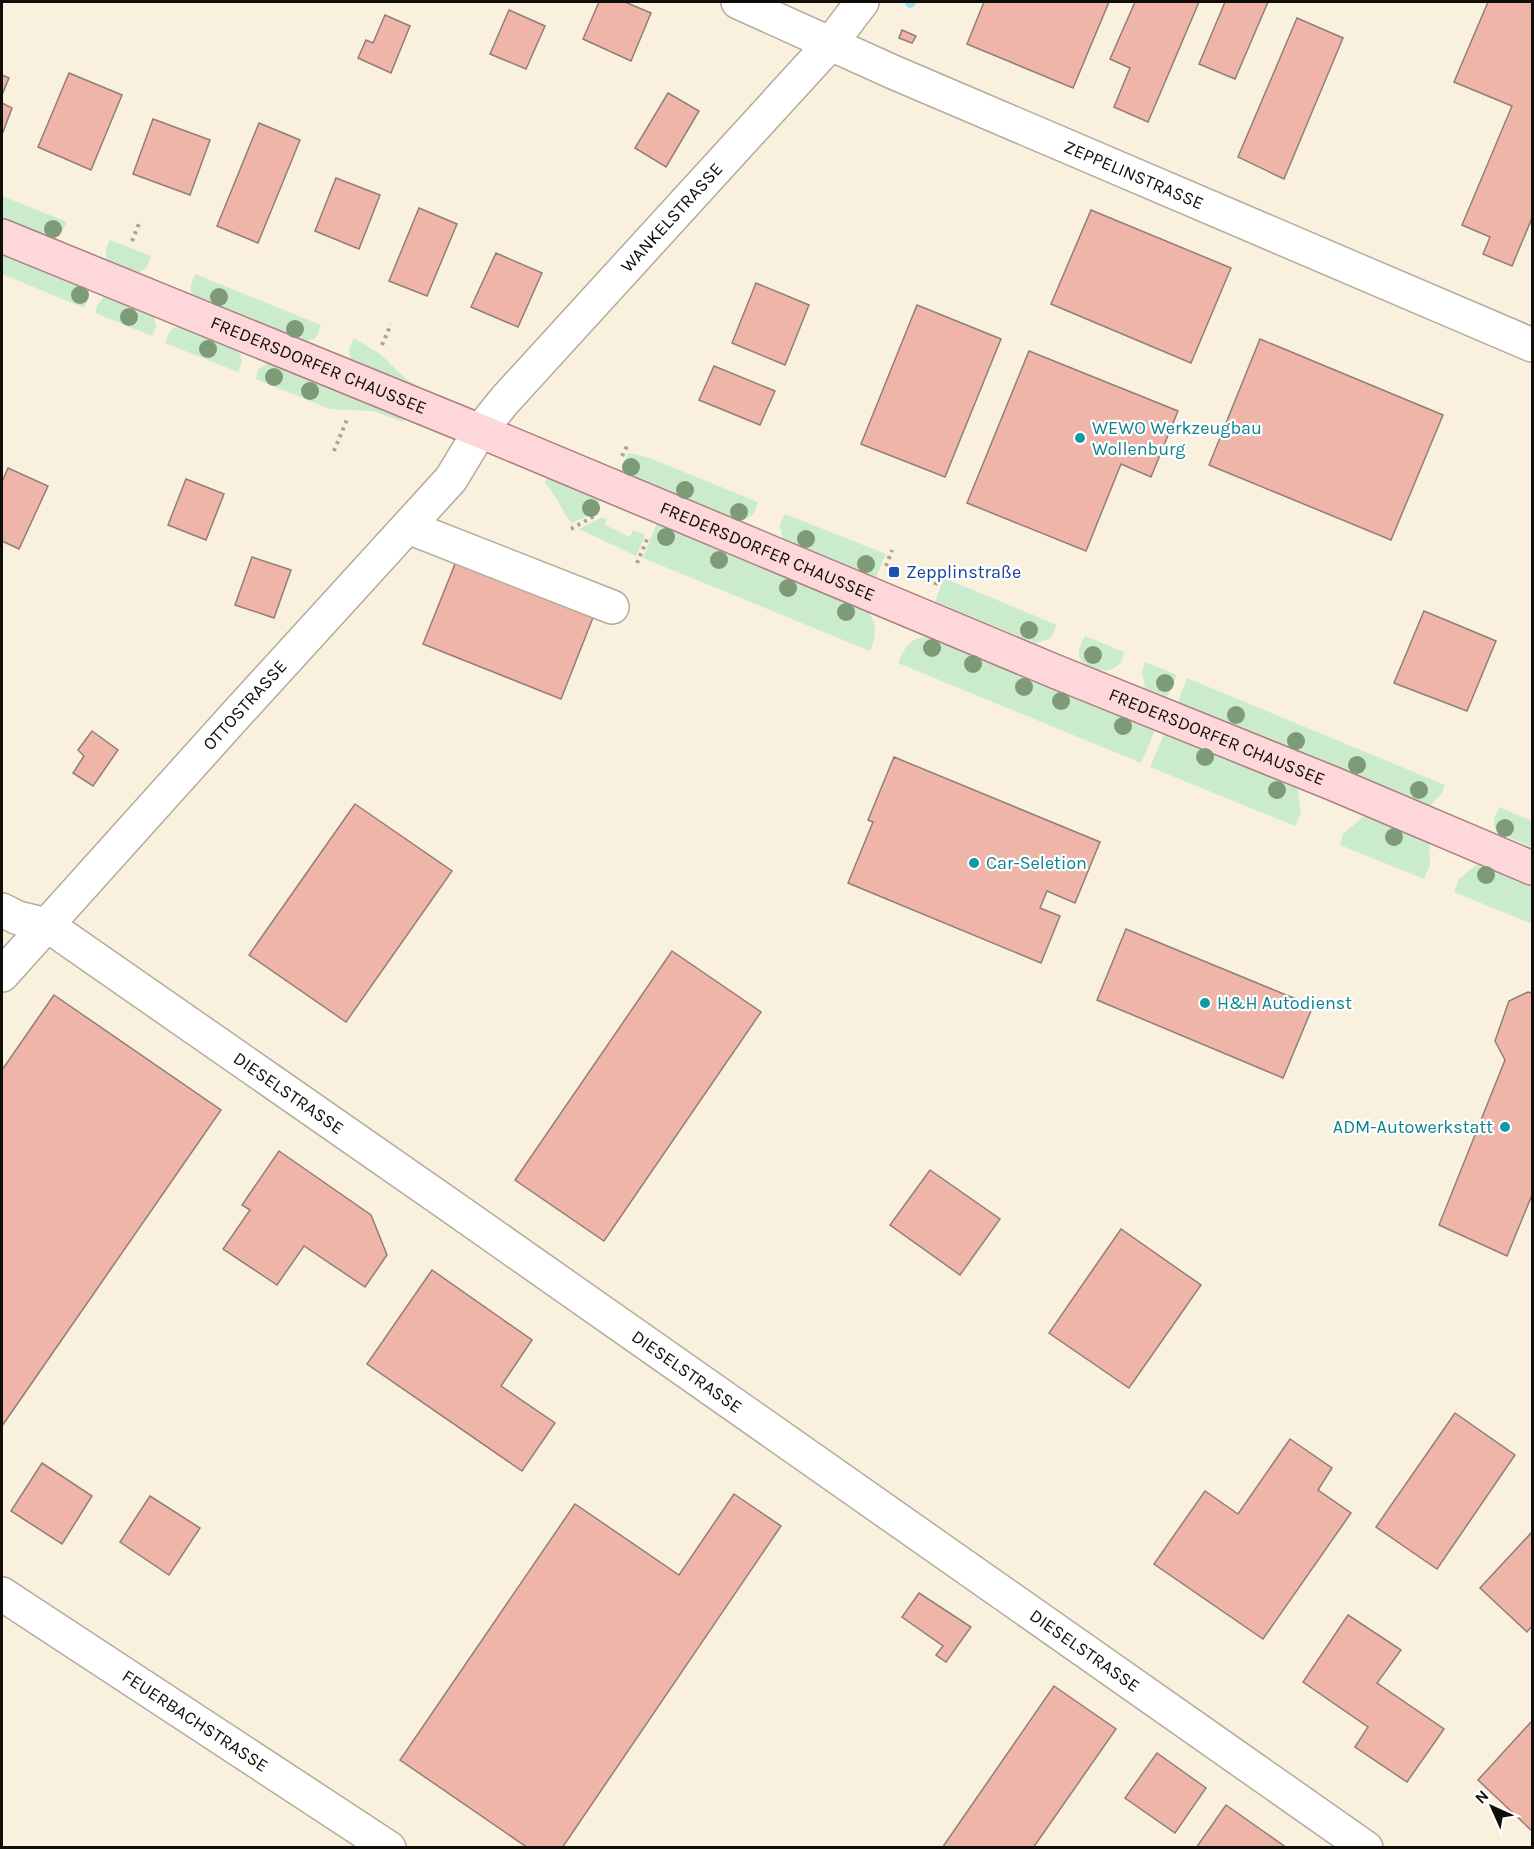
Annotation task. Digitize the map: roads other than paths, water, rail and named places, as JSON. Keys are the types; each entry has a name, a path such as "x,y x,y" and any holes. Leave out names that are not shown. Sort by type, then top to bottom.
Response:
{"main road":[{"name":"FREDERSDORFER CHAUSSEE","path":"2,236 480,431 1533,868"}],"street":[{"name":"ZEPPELINSTRASSE","path":"738,2 904,77 1533,345"},
{"name":"WANKELSTRASSE","path":"480,431 531,371 831,43 862,2"},
{"name":"OTTOSTRASSE","path":"2,975 233,717 451,479 480,431"},
{"path":"408,527 612,607"},
{"name":"DIESELSTRASSE","path":"2,910 18,918 47,925 458,1210 1366,1848"},
{"name":"FEUERBACHSTRASSE","path":"2,1594 389,1848"}],"place":[{"name":"WEWO Werkzeugbau Wollenburg","path":"1080,438"},
{"name":"Zepplinstraße","path":"894,572"},
{"name":"Car-Seletion","path":"974,863"},
{"name":"H&H Autodienst","path":"1205,1003"},
{"name":"ADM-Autowerkstatt","path":"1505,1127"}]}
